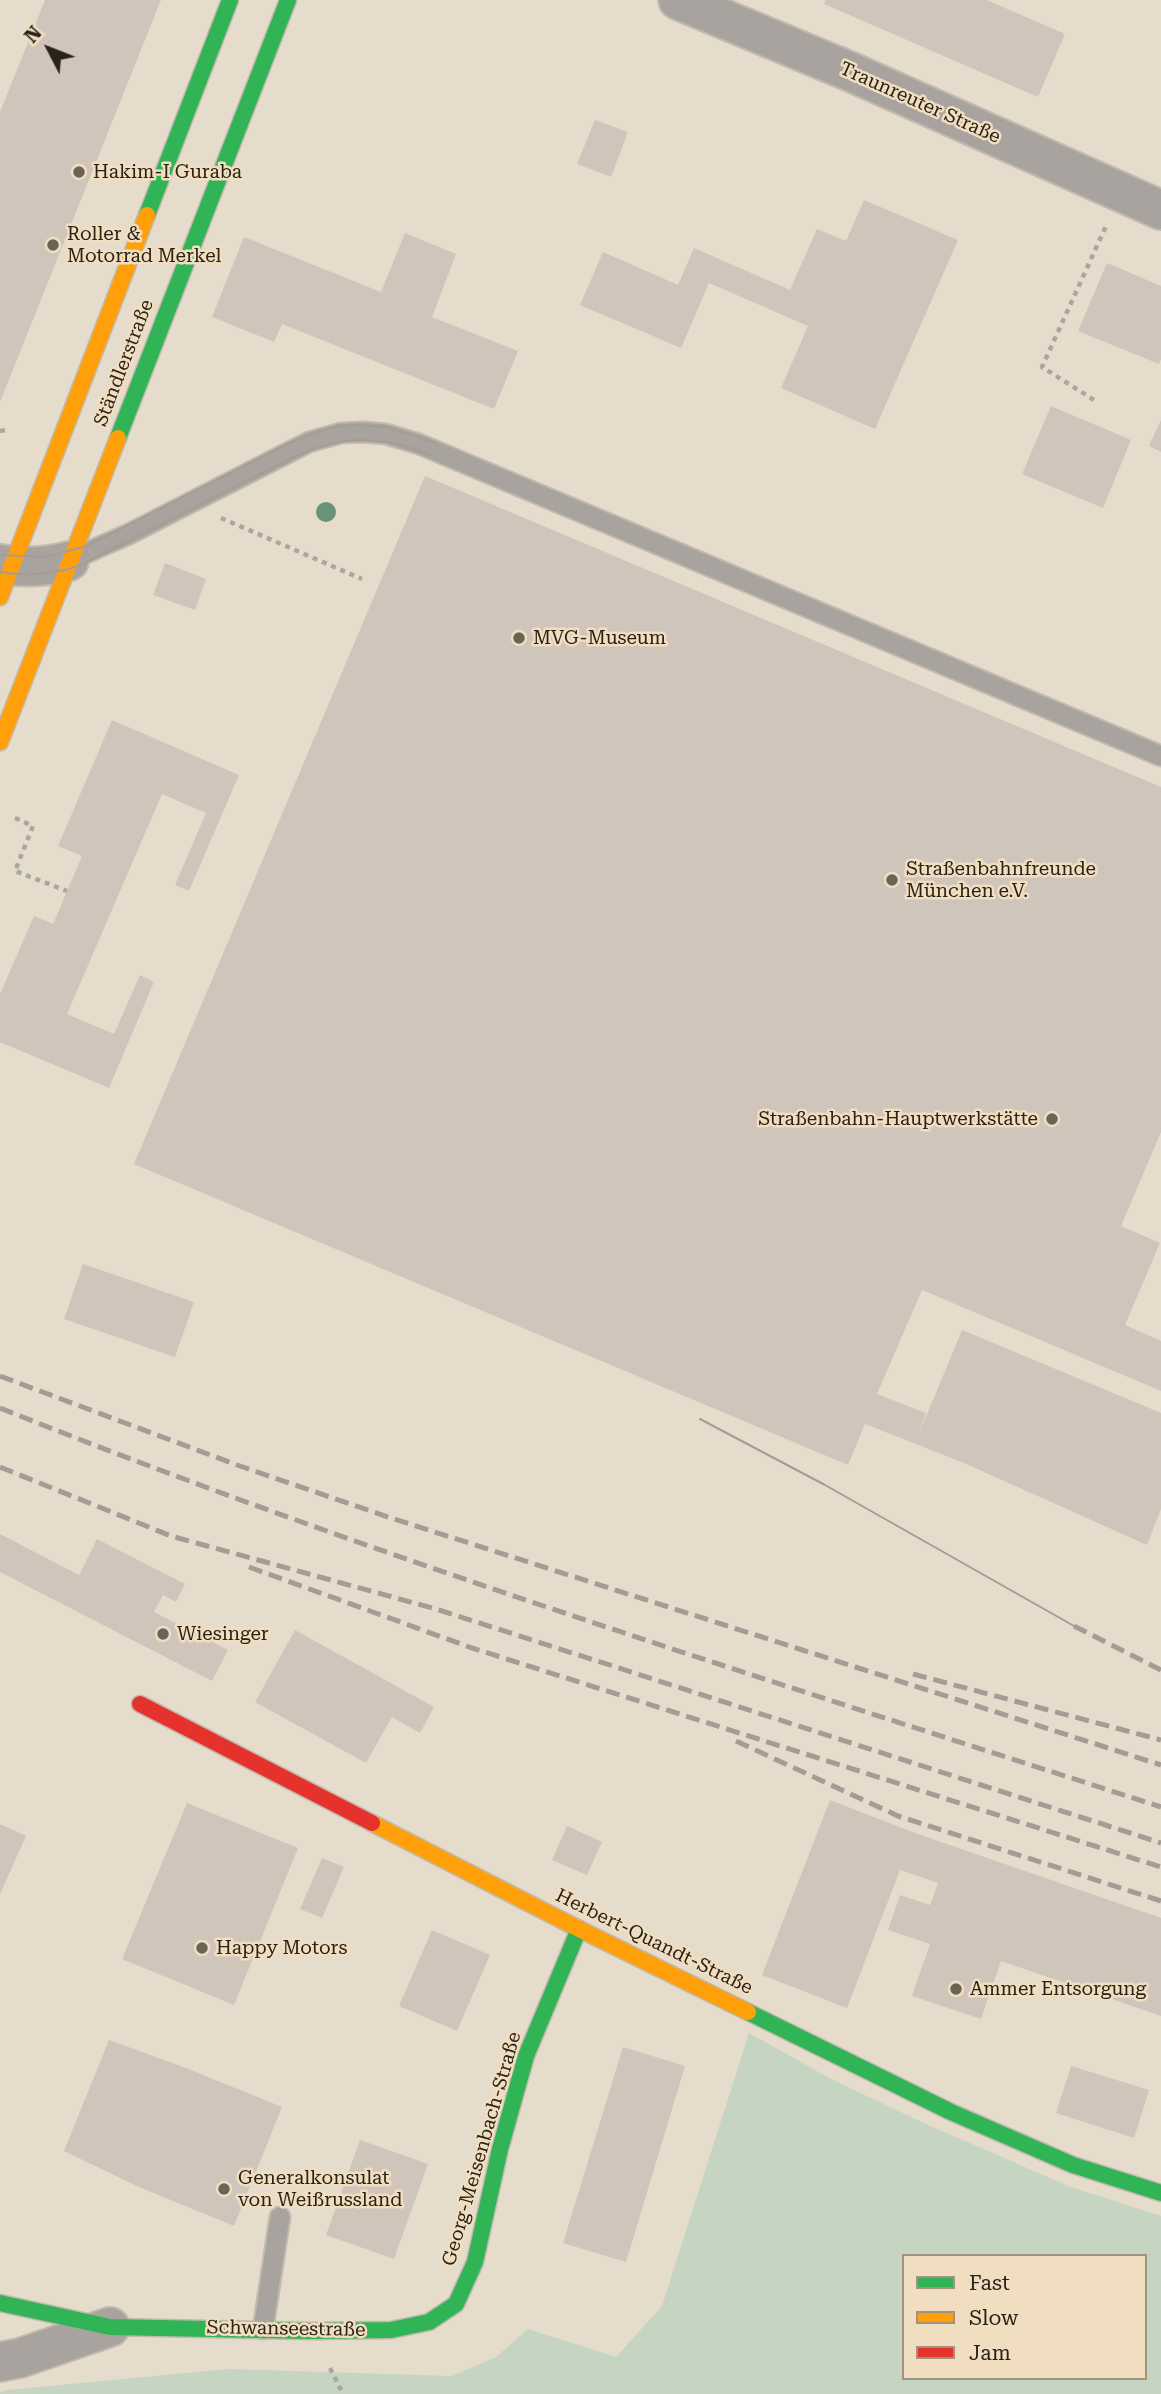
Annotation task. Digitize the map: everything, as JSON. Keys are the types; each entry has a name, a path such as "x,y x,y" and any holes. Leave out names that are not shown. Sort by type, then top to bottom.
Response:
{"street":[{"name":"Ständlerstraße","path":"4,576 230,0"},
{"name":"Ständlerstraße","path":"0,742 288,0"},
{"name":"Traunreuter Straße","path":"678,0 851,72 1161,210"},
{"path":"4,576 69,561"},
{"name":"Herbert-Quandt-Straße","path":"140,1704 579,1929 951,2112 1073,2165 1161,2193"},
{"name":"Georg-Meisenbach-Straße","path":"456,2304 475,2262 500,2149 526,2056 579,1929"},
{"name":"Schwanseestraße","path":"0,2303 110,2327 391,2330 429,2322 456,2304"},
{"name":"Schwanseestraße","path":"0,2362 20,2358 110,2327"}],"lane":[{"path":"69,561 129,534 320,438 353,432 396,436 528,488 1161,756"},
{"path":"263,2329 280,2217"}],"path":[{"path":"1094,400 1042,367 1121,192"},
{"path":"190,502 362,579"},
{"path":"15,818 33,826 15,871 67,891"}],"green space":[{"path":"749,2033 833,2080 926,2124 1071,2187 1161,2216 1161,2394 0,2394 8,2390 228,2369 452,2376 496,2357 528,2329 616,2357 662,2306"}],"building":[{"path":"45,0 161,0 0,402 0,112"},
{"path":"826,0 987,0 1065,34 1038,97 824,4"},
{"path":"595,120 628,132 611,177 577,164"},
{"path":"864,200 958,240 875,429 781,388 808,326 709,283 681,348 580,305 603,252 678,285 694,248 790,290 817,229 846,241"},
{"path":"405,233 456,254 432,317 518,351 494,409 282,324 274,342 212,317 244,237 381,292"},
{"path":"1107,263 1161,286 1159,364 1078,331"},
{"path":"1051,406 1131,440 1103,508 1022,474"},
{"path":"1161,420 1161,452 1149,446"},
{"path":"425,476 1161,787 1161,1132 1121,1226 1160,1243 1125,1325 1161,1341 1161,1391 922,1290 877,1394 926,1413 918,1436 962,1330 1161,1413 1161,1509 1147,1545 964,1463 865,1424 848,1465 134,1164"},
{"path":"165,563 206,579 195,610 153,595"},
{"path":"112,720 239,775 189,891 175,885 206,813 162,794 67,1014 114,1034 140,975 154,982 109,1088 0,1042 0,994 34,916 53,924 82,856 58,846"},
{"path":"83,1264 194,1302 175,1357 64,1319"},
{"path":"0,1534 79,1575 97,1539 185,1584 176,1602 163,1595 154,1612 228,1650 212,1681 0,1572"},
{"path":"295,1630 434,1707 420,1733 392,1717 366,1763 255,1702"},
{"path":"830,1800 915,1833 1161,1918 1161,2016 1001,1961 981,2019 912,1996 930,1944 888,1930 900,1895 930,1905 938,1883 900,1870 847,2008 762,1975"},
{"path":"187,1803 298,1848 234,2005 122,1959"},
{"path":"0,1824 26,1836 0,1894"},
{"path":"567,1826 602,1842 587,1875 552,1860"},
{"path":"322,1858 344,1867 322,1918 300,1909"},
{"path":"432,1930 490,1955 457,2031 399,2006"},
{"path":"109,2040 282,2107 234,2226 139,2187 64,2151"},
{"path":"623,2047 685,2066 626,2262 563,2243"},
{"path":"1071,2066 1149,2090 1134,2138 1056,2113"},
{"path":"360,2140 428,2164 394,2259 326,2235"}],"tram line":[{"path":"0,555 45,557 87,546 289,443 334,427 388,427 436,443"},
{"path":"0,572 40,574 79,566 292,458 327,445 344,441 378,441 413,448 431,455"},
{"path":"700,1419 825,1485 1074,1626"}],"railway":[{"path":"0,1376 237,1465 391,1518 1161,1765"},
{"path":"0,1408 143,1464 432,1568 1161,1807"},
{"path":"0,1467 171,1536 436,1609 1161,1843"},
{"path":"249,1567 472,1648 1161,1867"},
{"path":"1074,1626 1161,1670"},
{"path":"913,1674 1161,1740"},
{"path":"736,1741 898,1816 1161,1901"}],"traffic: fast":[{"path":"147,215 230,0"},
{"path":"118,438 288,0"},
{"path":"0,2303 110,2327 391,2330 429,2322 456,2304 475,2262 500,2149 526,2056 579,1929"},
{"path":"748,2012 951,2112 1073,2165 1161,2193"}],"traffic: slow":[{"path":"0,597 147,215"},
{"path":"0,742 118,438"},
{"path":"372,1823 748,2012"}],"traffic: jam":[{"path":"140,1704 372,1823"}],"place":[{"name":"Hakim-I Guraba","path":"79,172"},
{"name":"Roller & Motorrad Merkel","path":"53,245"},
{"name":"MVG-Museum","path":"519,638"},
{"name":"Straßenbahnfreunde München e.V.","path":"892,880"},
{"name":"Straßenbahn-Hauptwerkstätte","path":"1052,1119"},
{"name":"Wiesinger","path":"163,1634"},
{"name":"Happy Motors","path":"202,1948"},
{"name":"Ammer Entsorgung","path":"956,1989"},
{"name":"Generalkonsulat von Weißrussland","path":"224,2189"}]}
